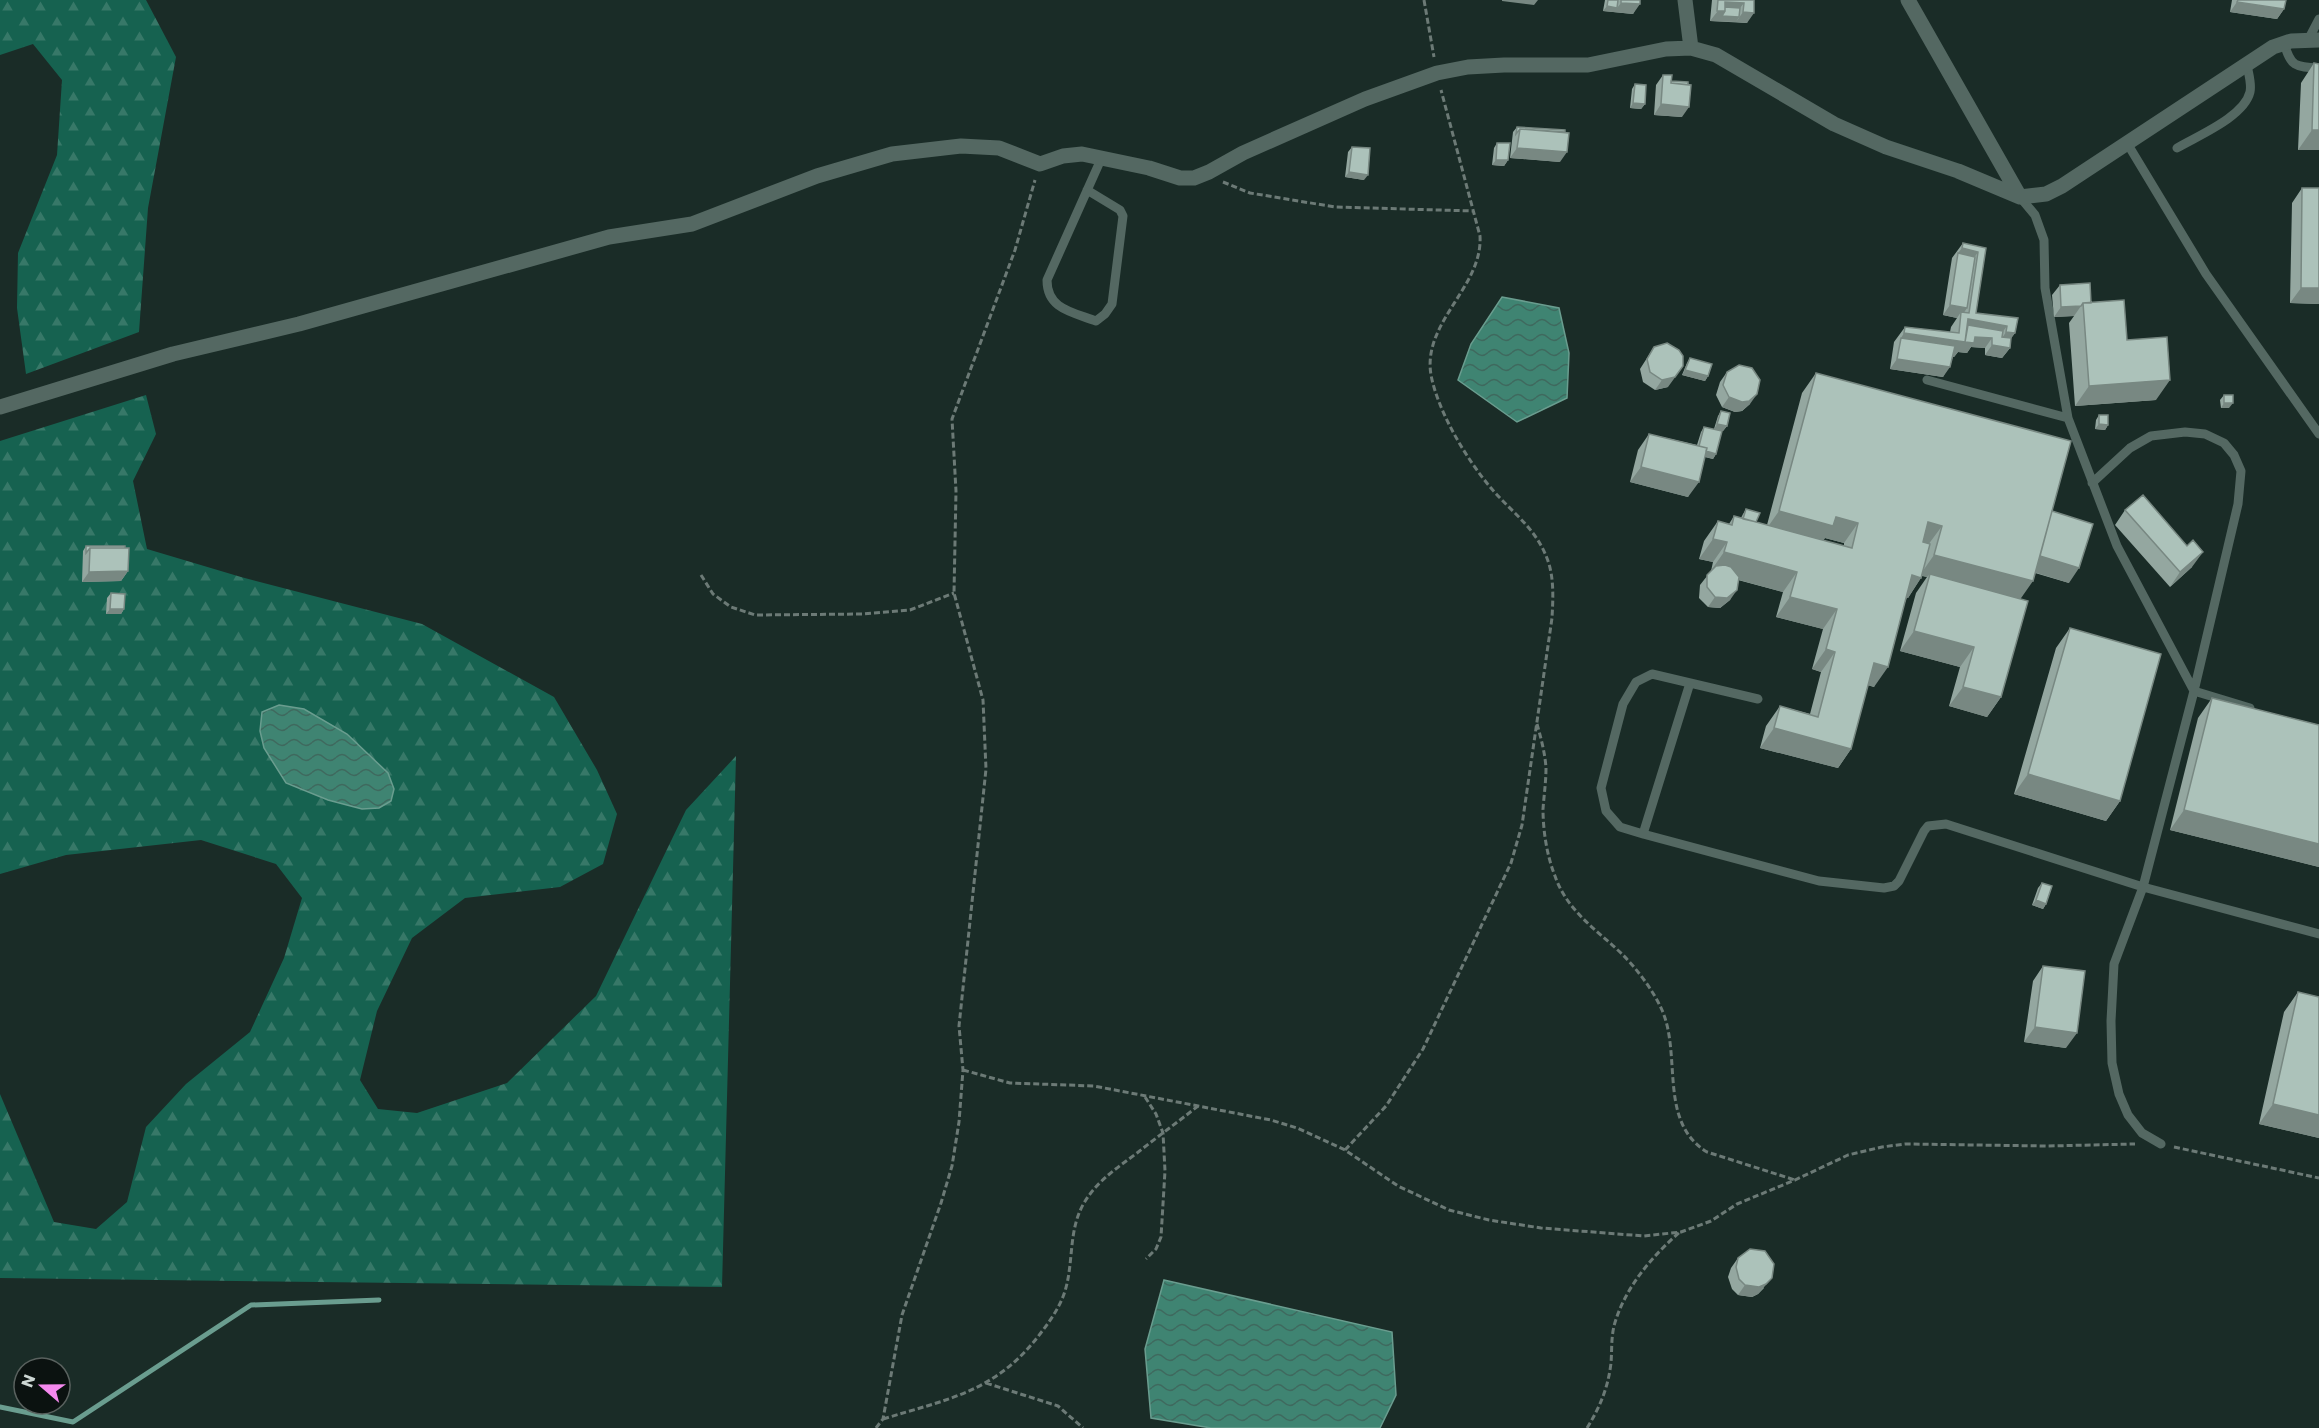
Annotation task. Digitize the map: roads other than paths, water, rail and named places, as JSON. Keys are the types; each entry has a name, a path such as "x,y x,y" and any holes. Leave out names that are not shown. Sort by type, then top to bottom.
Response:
{"street":[{"path":"1685,0 1691,48"},
{"path":"1908,0 2020,197"},
{"path":"0,407 173,354 299,324 598,240 692,224 817,176 892,154 961,146 999,148 1040,164 1063,156 1082,154 1149,168 1180,178 1194,178 1243,153 1365,99 1437,73 1467,67 1495,65 1588,65 1666,49 1691,48 1716,55 1834,124 1886,147 1958,171 2020,197 2046,194 2273,47 2284,43 2314,40"}],"lane":[{"path":"2314,40 2319,19"},
{"path":"2284,43 2289,60 2300,68 2319,68"},
{"path":"2177,148 2235,114 2243,105 2249,95 2250,87 2247,64"},
{"path":"2127,143 2206,274 2319,434"},
{"path":"1087,190 1119,210 1123,216 1112,304 1106,314 1096,321 1056,305 1047,293 1047,280 1087,190 1102,157"},
{"path":"2020,197 2035,215 2044,240 2046,288 2068,418 2117,546 2194,690 2263,711"},
{"path":"1928,380 2068,418"},
{"path":"2092,483 2130,448 2151,436 2185,432 2205,434 2224,443 2234,455 2241,471 2238,504 2194,690 2143,887 2114,964 2111,1022 2112,1063 2119,1094 2128,1115 2142,1133 2162,1144"},
{"path":"1758,699 1652,674 1636,682 1623,704 1601,788 1606,811 1620,827 1643,834 1819,881 1884,888 1894,886 1899,881 1928,826 1946,824 2143,887 2319,934"},
{"path":"1643,834 1690,683"}],"water":[{"path":"1502,297 1559,308 1569,353 1567,398 1517,422 1458,380 1471,344"},
{"path":"279,705 304,709 347,734 388,773 394,789 391,801 379,808 362,809 328,800 286,783 264,748 260,731 262,712"},
{"path":"1164,1280 1392,1332 1396,1395 1380,1428 1211,1428 1151,1418 1145,1349"}],"waterway":[{"path":"0,1407 73,1422 251,1305 379,1300"}]}
